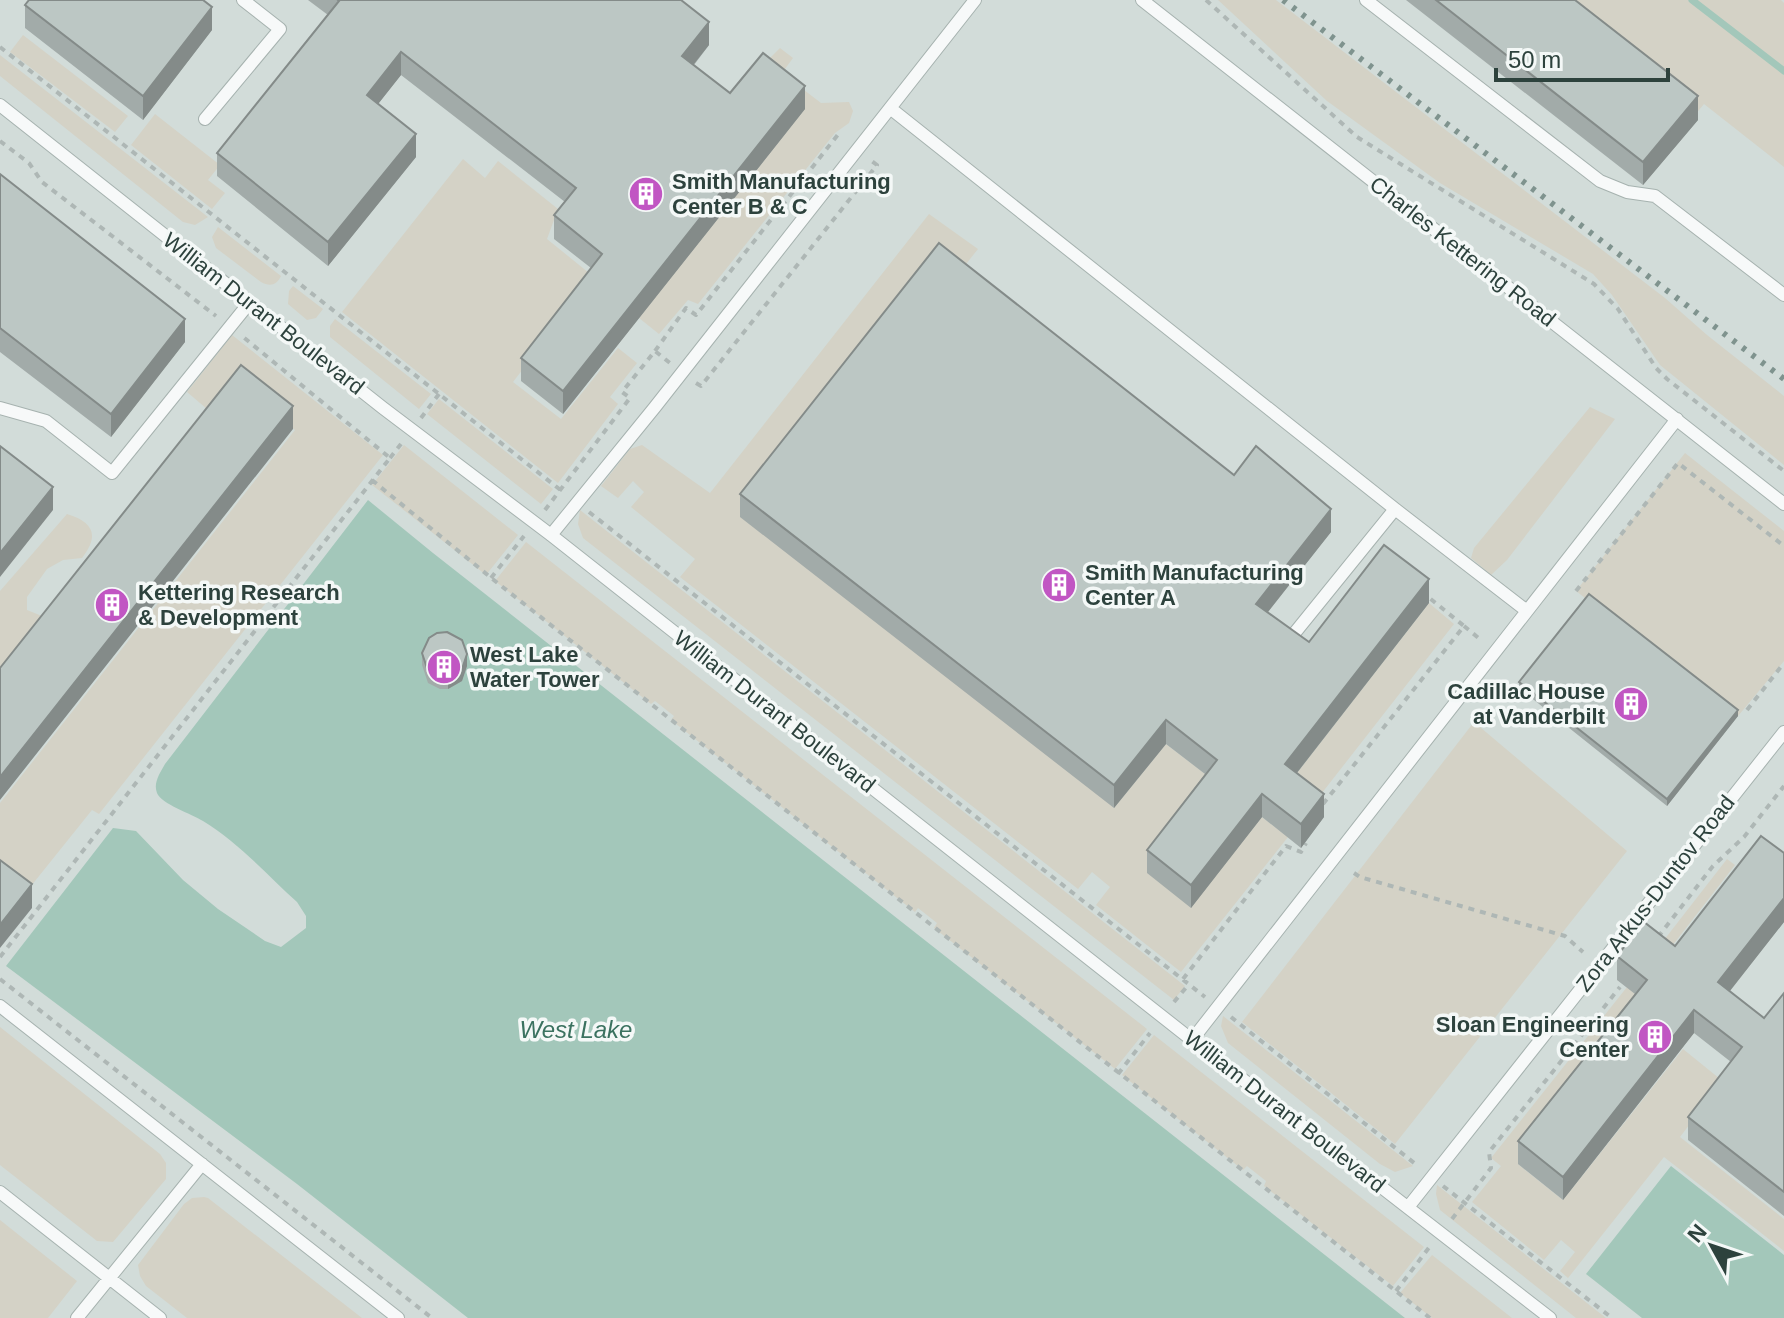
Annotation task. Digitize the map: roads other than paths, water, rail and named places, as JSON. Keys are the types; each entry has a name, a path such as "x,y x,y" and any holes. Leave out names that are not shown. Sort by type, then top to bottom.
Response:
{"lane":[{"path":"205,119 280,29 243,0"},
{"path":"551,535 975,0"},
{"name":"Charles Kettering Road","path":"1142,0 1784,504"},
{"path":"1366,0 1600,181 1627,192 1655,196 1784,295"},
{"name":"William Durant Boulevard","path":"0,105 383,408 551,535 1550,1318"},
{"path":"890,108 1527,611"},
{"path":"0,408 46,421 112,473 250,302"},
{"path":"1192,1040 1677,419"},
{"path":"1293,635 1395,509"},
{"name":"Zora Arkus-Duntov Road","path":"1409,1206 1784,732"},
{"path":"0,1006 398,1318"},
{"path":"77,1318 202,1164"},
{"path":"0,1192 160,1318"}],"water":[{"name":"West Lake","path":"368,500 1405,1318 468,1318 297,1184 6,966 113,828 136,831 183,880 265,941 281,947 306,928 306,916 297,902 252,859 203,821 164,801 157,793 156,786 165,764"},
{"path":"1671,1166 1784,1255 1784,1318 1642,1318 1586,1274"}],"waterway":[{"path":"1692,0 1784,71"}],"railway":[{"path":"1283,0 1784,379"}],"place":[{"name":"Smith Manufacturing Center B & C","path":"646,194"},
{"name":"Smith Manufacturing Center A","path":"1059,585"},
{"name":"Kettering Research & Development","path":"112,605"},
{"name":"West Lake Water Tower","path":"444,667"},
{"name":"Cadillac House at Vanderbilt","path":"1631,704"},
{"name":"Sloan Engineering Center","path":"1655,1037"}]}
